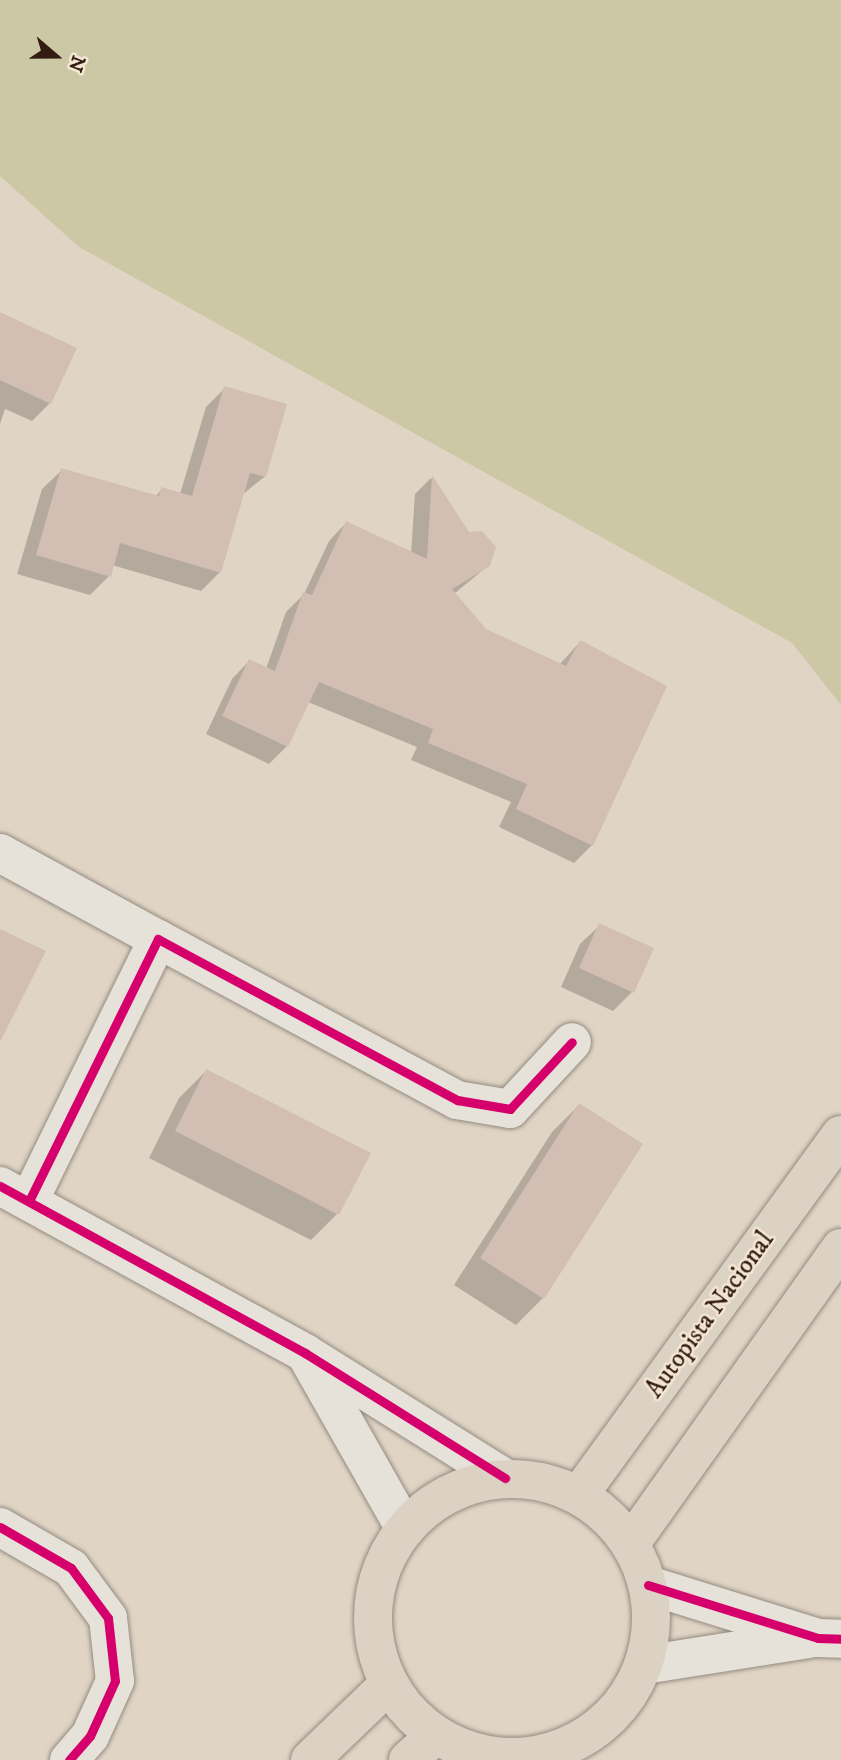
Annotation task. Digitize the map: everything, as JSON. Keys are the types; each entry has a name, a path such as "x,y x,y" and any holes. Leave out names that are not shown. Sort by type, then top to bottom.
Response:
{"main road":[{"name":"Autopista Nacional","path":"579,1495 841,1135"},
{"path":"631,1543 841,1248"},
{"path":"505,1478 543,1481 579,1495 599,1508 631,1543 648,1585 652,1625 644,1665 630,1693 610,1718 556,1751 526,1758 494,1758 463,1750 422,1748 409,1713 388,1684 377,1653 372,1620 387,1556 405,1528 433,1502 467,1485 505,1478"},
{"path":"310,1760 388,1684"}],"street":[{"path":"0,853 457,1100 510,1109 572,1042"},
{"path":"158,939 14,1194 305,1353 505,1478"},
{"path":"305,1353 405,1528"},
{"path":"0,1527 71,1568 108,1618 115,1681 90,1736 69,1760"},
{"path":"648,1585 830,1638"},
{"path":"644,1665 830,1638"}],"shaded area":[{"path":"0,0 841,0 841,705 792,643 79,247 0,176"}],"building":[{"path":"0,312 77,348 51,404 0,380"},
{"path":"224,386 287,404 266,477 250,473 221,573 120,543 111,577 36,555 61,468 159,496 161,487 192,496"},
{"path":"432,475 469,532 482,531 496,547 490,566 452,589 486,629 566,666 580,640 667,686 593,846 516,809 527,784 428,743 433,729 319,682 288,747 222,716 249,659 275,671 303,592 312,595 346,521 427,559"},
{"path":"599,923 654,948 634,993 579,968"},
{"path":"0,929 46,951 0,1042"},
{"path":"206,1069 371,1153 339,1215 175,1131"},
{"path":"579,1103 643,1144 544,1299 480,1258"}],"cycle path":[{"path":"29,1201 158,939 457,1100 510,1109 572,1042"},
{"path":"0,1186 305,1353 505,1478"},
{"path":"0,1527 71,1568 108,1618 115,1681 90,1736 69,1760"},
{"path":"648,1585 818,1638 841,1639"}]}
